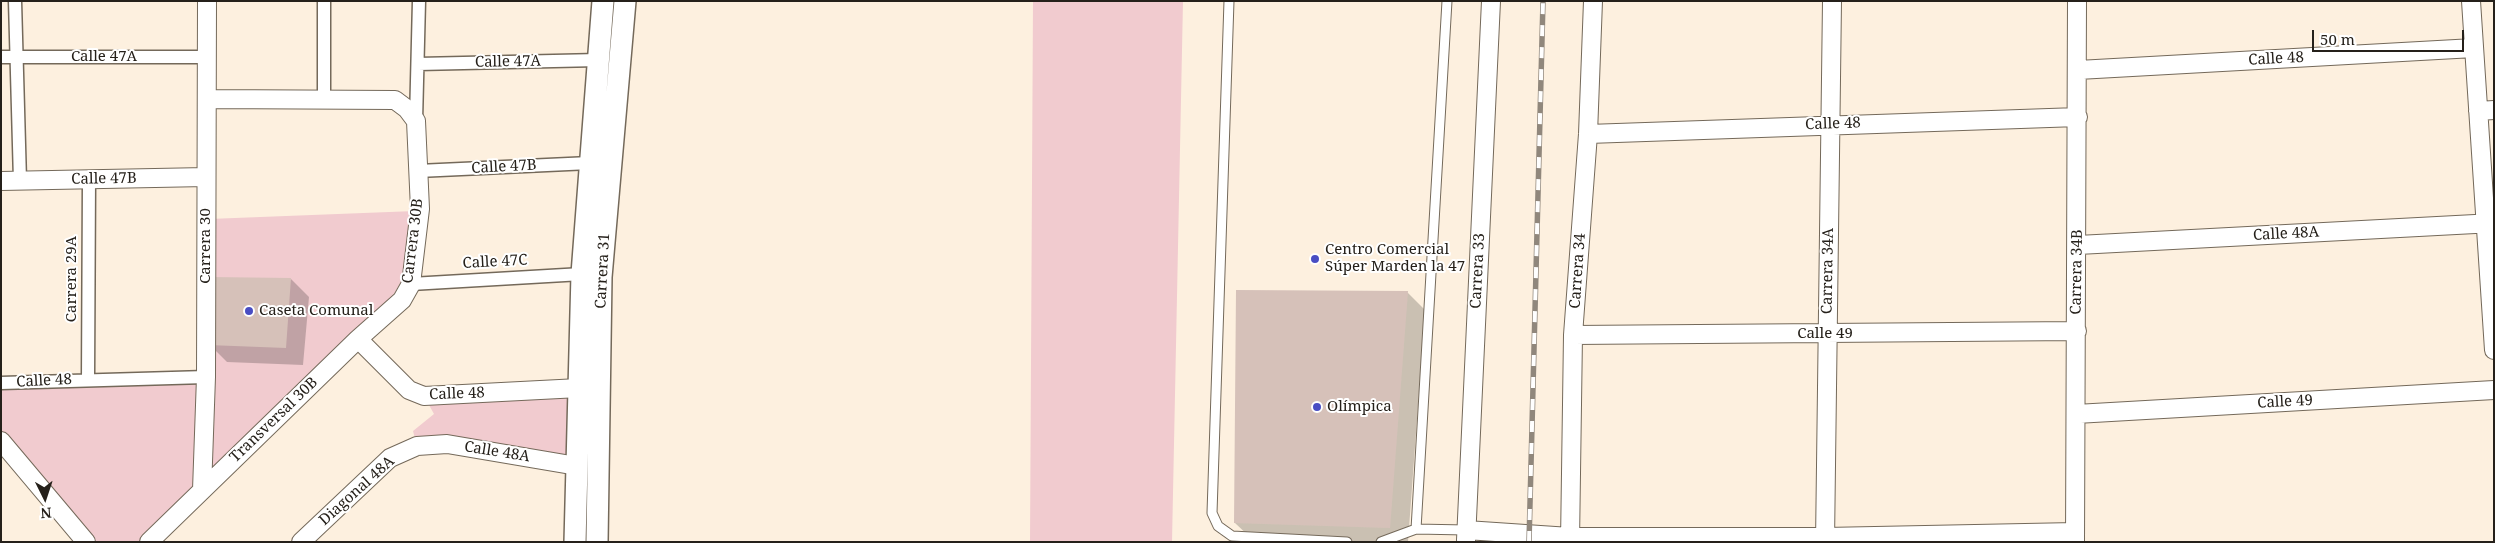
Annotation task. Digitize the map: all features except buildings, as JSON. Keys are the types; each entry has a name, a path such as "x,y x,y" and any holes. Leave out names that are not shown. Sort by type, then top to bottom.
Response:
{"street":[{"path":"15,1 20,181"},
{"name":"Carrera 30","path":"202,490 206,378 207,1"},
{"path":"324,1 324,99"},
{"name":"Carrera 30B","path":"402,300 411,284 420,209 412,115 418,64 420,1"},
{"name":"Carrera 31","path":"597,542 602,277 598,150 599,60 603,1"},
{"name":"Carrera 31","path":"575,542 582,274 598,150 625,1"},
{"name":"Carrera 33","path":"1466,536 1491,1"},
{"name":"Carrera 34","path":"1570,539 1574,335 1588,134 1592,1"},
{"name":"Carrera 34A","path":"1825,539 1832,1"},
{"name":"Carrera 34B","path":"2075,537 2078,245 2077,1"},
{"path":"2471,1 2474,48 2486,111 2494,348"},
{"name":"Calle 48","path":"2078,70 2474,48"},
{"name":"Calle 47A","path":"1,57 207,57"},
{"name":"Calle 47A","path":"418,64 599,60"},
{"path":"207,99 394,100 412,115"},
{"name":"Calle 48","path":"1588,134 1830,124 2078,117"},
{"name":"Calle 47B","path":"418,171 598,150"},
{"name":"Calle 47B","path":"1,181 206,177"},
{"name":"Carrera 29A","path":"88,379 89,180"},
{"name":"Calle 48A","path":"2078,245 2490,224"},
{"name":"Calle 47C","path":"411,284 582,274"},
{"name":"Transversal 30B","path":"149,542 358,339 402,300"},
{"name":"Calle 49","path":"1574,335 2076,331"},
{"name":"Calle 48","path":"358,339 409,390 424,396 579,388"},
{"name":"Calle 48","path":"1,383 88,379 206,378"},
{"name":"Calle 49","path":"2076,414 2494,390"},
{"path":"1,441 86,542"},
{"name":"Calle 48A","path":"417,446 447,444 577,466"},
{"name":"Diagonal 48A","path":"301,542 390,458 417,446"},
{"path":"1466,536 1570,539 2075,537"}],"lane":[{"path":"1229,1 1212,513 1218,526 1232,536 1347,542"},
{"path":"1416,529 1447,1"},
{"path":"1381,542 1416,529 1466,536"}],"shaded area":[{"path":"1033,1 1183,1 1172,542 1030,542"},
{"path":"415,211 406,273 382,315 205,485 209,219"},
{"path":"203,379 201,489 145,542 90,542 1,437 1,387"},
{"path":"579,388 577,466 417,446 413,431 434,414 424,396"}],"railway":[{"path":"1529,542 1543,1"}],"place":[{"name":"Centro Comercial Súper Marden la 47","path":"1315,259"},
{"name":"Caseta Comunal","path":"249,311"},
{"name":"Olímpica","path":"1317,407"}]}
